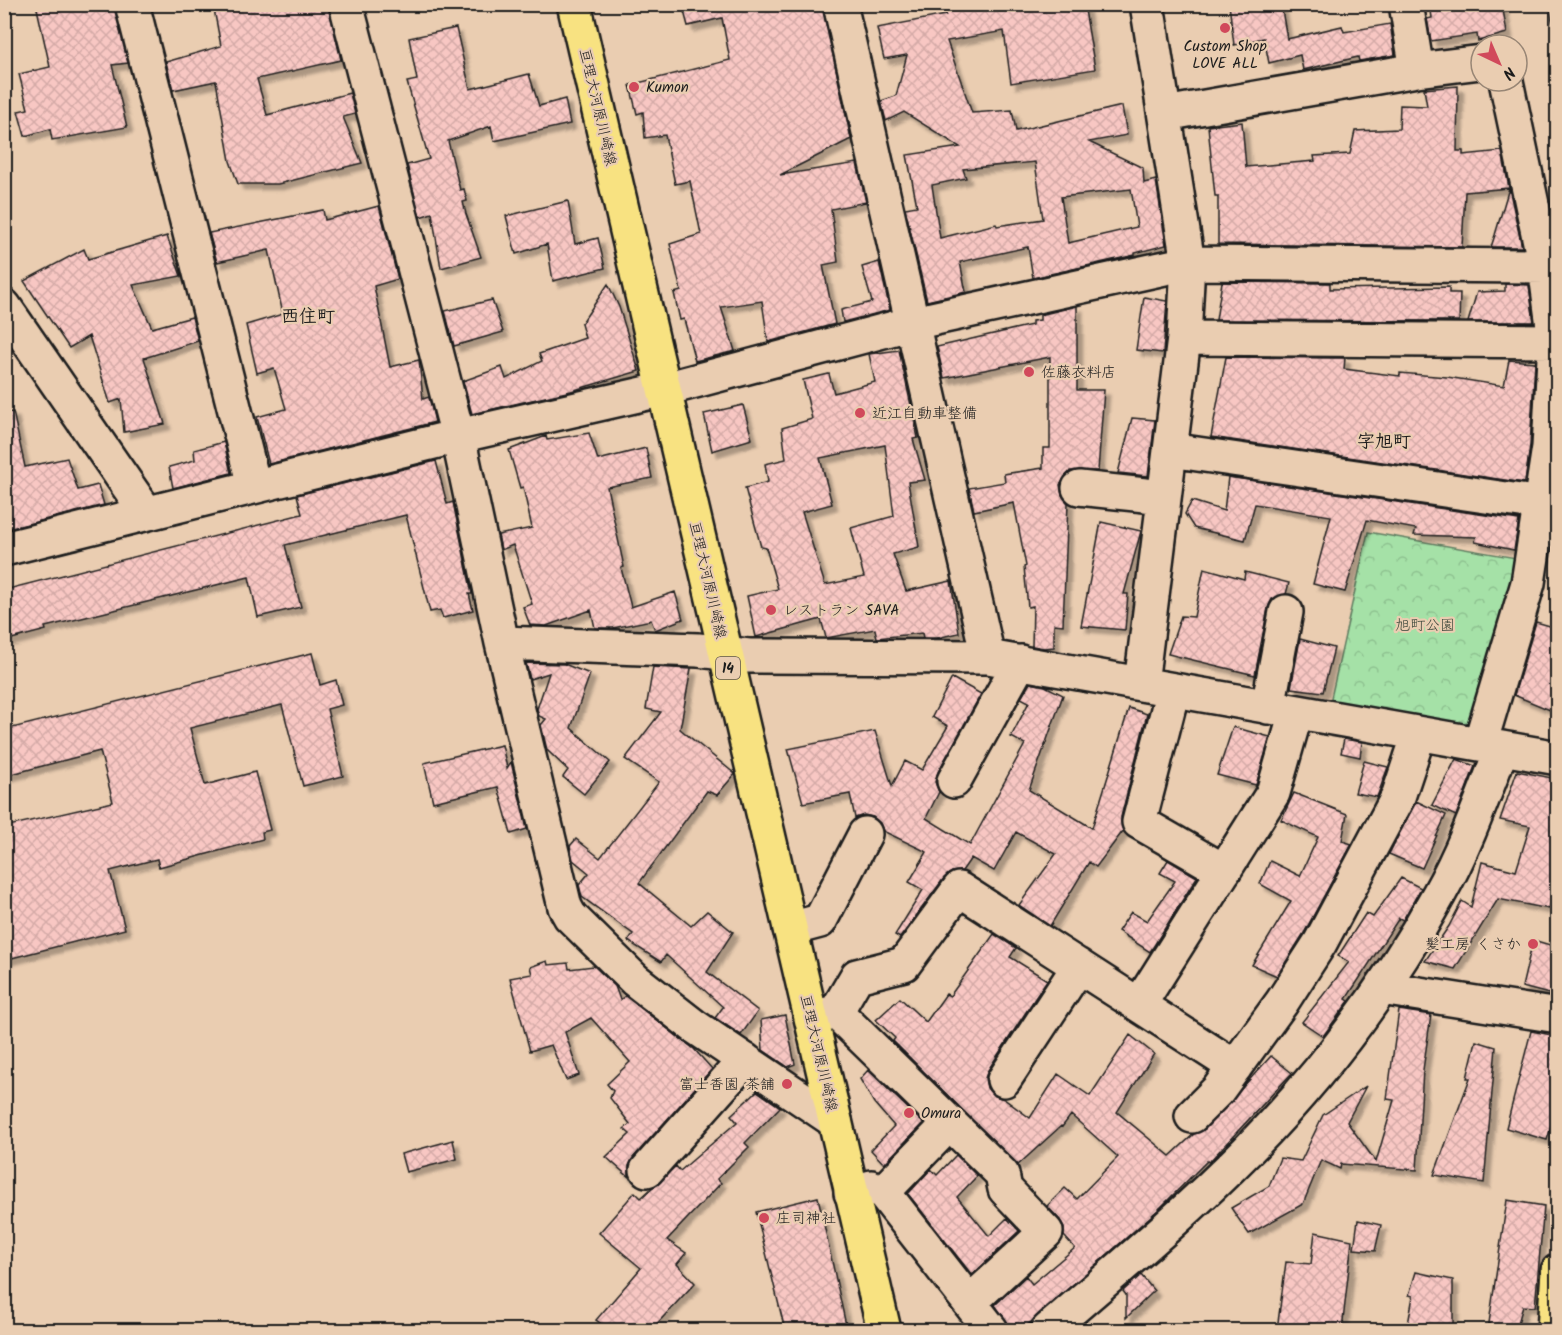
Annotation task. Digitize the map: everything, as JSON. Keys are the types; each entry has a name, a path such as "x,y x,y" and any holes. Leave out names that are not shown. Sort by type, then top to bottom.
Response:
{"main road":[{"name":"亘理大河原川崎線","path":"574,4 789,928 823,1015 835,1121 884,1330"},
{"path":"1554,1330 1557,1270"}],"street":[{"path":"132,4 254,486"},
{"path":"346,4 458,436 502,643 565,907 570,916 635,980 745,1060 835,1121"},
{"path":"840,4 913,323 1004,659 954,781"},
{"path":"1141,684 1184,338 1188,263 1147,4"},
{"path":"1406,4 1417,70"},
{"path":"1165,114 1417,70 1469,64"},
{"path":"1048,1330 1185,1212 1248,1150 1315,1074 1381,988 1440,894 1478,812 1528,583 1541,504 1549,447 1555,341 1545,266 1509,93"},
{"path":"4,549 458,436 665,389 913,323 1188,263 1545,266"},
{"path":"4,306 146,512"},
{"path":"1184,338 1555,341"},
{"path":"1170,450 1541,504"},
{"path":"1079,488 1164,497"},
{"path":"1139,1005 1274,793 1282,710 1286,612"},
{"path":"502,643 749,656 1004,659 1557,758"},
{"path":"1173,690 1138,822 1224,871"},
{"path":"1192,1116 1218,1090 1320,943 1365,863 1398,797 1419,734"},
{"path":"789,928 820,921 865,834"},
{"path":"970,1302 1047,1232 1005,1189 1002,1174 949,1124 823,1015 857,976 904,964 959,889 1235,1067"},
{"path":"1004,1080 1079,966"},
{"path":"1381,988 1557,1016"},
{"path":"647,1170 745,1060"},
{"path":"883,1192 949,1124"},
{"path":"851,1193 871,1187 883,1192 991,1330"}],"green space":[{"name":"旭町公園","path":"1368,532 1522,559 1477,720 1462,729 1329,707"}],"building":[{"path":"36,4 73,4 74,9 90,4 114,4 128,63 112,65 127,127 52,140 50,129 25,136 18,111 28,109 19,74 50,67"},
{"path":"213,4 328,4 341,60 257,79 267,115 350,93 355,114 343,117 362,163 278,184 238,184 230,161 216,81 173,90 166,62 221,46"},
{"path":"682,4 822,4 851,139 780,175 857,163 866,202 831,209 838,262 823,265 835,324 768,342 762,301 721,307 735,351 695,361 684,319 680,320 674,293 681,291 670,244 701,234 690,181 675,184 665,135 645,138 643,112 637,114 630,85 730,60 722,18 688,26"},
{"path":"979,4 993,4 994,9 1019,4 1084,4 1095,69 1011,83 1004,31 947,41 972,113 1012,110 1016,131 1122,106 1127,135 1089,142 1143,168 1144,183 1156,180 1166,245 1135,253 1135,255 1033,278 1028,247 960,262 966,292 927,301 905,208 917,206 907,155 960,147 904,112 886,121 881,101 896,96 907,55 884,59 877,28 946,15 945,10","holes":["1035,162 1043,219 997,226 996,224 940,238 932,185 966,178 963,169","1131,189 1137,227 1068,243 1061,197"]},
{"path":"1229,4 1281,4 1287,39 1342,26 1344,32 1390,24 1395,55 1359,61 1358,57 1303,70 1300,55 1269,63 1264,38 1234,45"},
{"path":"1430,4 1502,4 1507,33 1469,33 1469,35 1431,41 1427,19 1432,18"},
{"path":"456,28 470,89 529,74 539,106 565,99 570,124 494,141 491,126 448,141 460,190 464,189 467,201 463,202 466,214 481,257 441,268 432,213 420,217 407,165 429,159 407,82 417,80 409,38"},
{"path":"1458,86 1457,151 1463,151 1463,155 1502,151 1509,188 1465,192 1462,247 1218,244 1218,196 1215,196 1208,126 1242,122 1246,167 1315,161 1314,156 1350,154 1355,131 1399,129 1400,105 1427,106 1424,89"},
{"path":"1509,188 1522,247 1491,247 1495,235"},
{"path":"568,201 575,244 598,238 605,268 553,281 547,244 516,254 506,216"},
{"path":"379,206 398,279 374,286 390,367 419,360 423,399 429,397 435,422 269,464 257,417 286,409 274,368 257,373 246,325 283,314 269,250 217,262 209,233 323,210 325,220"},
{"path":"167,236 181,276 133,285 152,328 192,317 198,341 144,358 165,424 124,432 121,399 110,403 89,336 69,348 24,281 84,249 88,259"},
{"path":"879,262 890,310 843,322 841,310 872,302 862,267"},
{"path":"1222,282 1330,283 1330,289 1449,287 1449,293 1460,293 1459,321 1216,320"},
{"path":"608,284 619,307 639,371 571,391 472,414 463,381 502,367 506,379 542,361 539,354 585,338 581,324"},
{"path":"1505,284 1529,285 1534,322 1468,322 1477,292 1505,291"},
{"path":"1144,297 1167,301 1163,353 1136,350"},
{"path":"492,300 503,332 454,346 445,311"},
{"path":"1077,306 1077,390 1104,390 1098,471 1070,471 1060,485 1062,495 1068,503 1063,625 1054,624 1054,647 1044,648 1032,646 1033,606 1028,607 1024,567 1026,566 1014,503 974,511 969,488 1005,482 1004,474 1043,468 1043,448 1050,448 1050,357 944,378 937,347 1032,325 1032,321 1040,320 1040,315"},
{"path":"899,350 918,438 913,439 925,480 908,482 919,547 893,554 906,591 951,581 959,633 937,638 923,638 922,633 877,638 875,629 826,638 821,619 756,637 747,596 778,589 766,548 761,547 745,488 768,482 765,464 786,459 782,428 812,419 803,380 829,374 834,393 875,382 869,354","holes":["885,445 894,516 851,528 864,577 825,585 802,512 832,504 820,458"]},
{"path":"1226,357 1345,358 1344,369 1400,376 1400,373 1447,377 1504,386 1509,360 1535,362 1530,445 1525,483 1211,437"},
{"path":"743,405 752,439 712,451 704,414"},
{"path":"13,412 25,467 67,458 78,490 98,485 104,505 4,530 4,413"},
{"path":"1132,418 1155,420 1148,476 1118,473"},
{"path":"589,433 598,460 646,448 652,478 607,487 624,567 621,568 631,607 675,592 683,619 655,630 651,620 613,628 595,628 591,610 546,626 530,625 523,607 532,604 513,545 501,550 498,535 532,528 523,487 520,488 509,450 546,436 547,440"},
{"path":"224,442 231,473 173,488 169,467 195,460 194,450"},
{"path":"436,461 447,504 453,502 472,594 469,594 473,610 443,618 440,610 430,612 406,515 285,545 301,607 258,617 249,577 45,627 46,630 4,641 4,590 302,514 297,495"},
{"path":"1228,477 1519,520 1514,550 1475,542 1476,537 1414,535 1416,529 1367,520 1345,592 1313,584 1331,516 1255,504 1245,540 1194,528 1185,514 1192,501 1224,511"},
{"path":"1101,522 1141,531 1124,594 1128,594 1125,630 1081,626"},
{"path":"1204,568 1244,579 1245,572 1289,583 1286,594 1272,599 1268,608 1255,675 1168,654 1181,616 1194,617"},
{"path":"1536,622 1557,628 1557,680 1550,710 1514,695"},
{"path":"1300,639 1334,648 1323,692 1291,688"},
{"path":"312,653 320,685 336,680 342,705 327,709 343,776 303,786 282,705 190,728 205,785 255,772 270,830 262,832 263,839 159,867 157,859 110,871 125,929 4,960 4,827 113,802 100,751 4,776 4,730"},
{"path":"526,663 564,664 590,674 571,728 610,762 584,794 563,777 568,770 547,750 541,725 546,719 539,716 537,709 549,673 530,679"},
{"path":"653,667 691,669 680,729 735,774 717,795 707,791 639,883 691,926 707,911 733,932 707,972 758,1011 741,1035 715,1018 723,1007 666,955 661,962 628,941 633,934 582,897 579,885 589,873 573,860 570,846 576,839 600,858 659,782 625,759 661,712 646,709"},
{"path":"952,678 981,694 938,772 935,782 939,792 926,818 970,845 1025,744 1011,737 1029,702 1021,698 1030,683 1045,686 1063,695 1029,790 1092,828 1129,708 1147,714 1121,817 1123,831 1096,867 1089,862 1050,926 1019,905 1056,854 1016,832 994,871 971,858 962,871 952,872 944,878 900,938 895,935 923,890 909,882 927,852 883,831 880,823 873,817 864,815 855,818 850,794 803,803 788,749 875,731 892,786 905,761 922,770 948,726 932,717"},
{"path":"1233,727 1270,737 1256,785 1217,775"},
{"path":"1344,739 1362,742 1360,757 1341,753"},
{"path":"502,745 507,768 511,762 527,829 511,834 498,787 433,802 424,763"},
{"path":"1456,759 1475,766 1456,816 1432,805"},
{"path":"1364,761 1388,767 1377,797 1355,793"},
{"path":"1517,771 1557,779 1557,899 1552,898 1549,909 1498,899 1455,969 1425,961 1449,926 1462,901 1471,907 1482,862 1516,871 1530,826 1500,820"},
{"path":"1294,793 1347,814 1342,841 1352,844 1304,933 1277,976 1252,965 1291,901 1260,884 1270,861 1300,876 1318,837 1281,820"},
{"path":"1416,801 1446,815 1422,868 1389,854"},
{"path":"1168,860 1197,877 1150,952 1118,931 1131,912 1147,921 1175,881 1160,873"},
{"path":"1401,878 1421,888 1403,920 1399,918 1346,999 1349,1001 1323,1036 1302,1022 1349,962 1338,956 1366,913 1373,917"},
{"path":"994,934 1016,948 1010,957 1047,980 985,1078 987,1088 993,1095 1004,1099 1030,1118 1058,1074 1090,1096 1130,1035 1154,1054 1117,1112 1170,1156 1194,1134 1205,1129 1271,1056 1292,1073 1209,1162 1207,1161 1159,1209 1022,1330 1012,1330 995,1305 1026,1276 1032,1284 1075,1248 1064,1236 1064,1227 1060,1220 1047,1206 1065,1188 1077,1199 1118,1157 1071,1115 1062,1127 1018,1165 893,1041 895,1038 876,1020 900,998 926,1022 946,994 950,996"},
{"path":"1533,940 1557,947 1557,996 1522,987"},
{"path":"547,961 548,965 568,963 569,969 594,966 615,986 620,1000 625,996 694,1049 712,1069 633,1158 629,1166 629,1177 606,1157 630,1134 624,1129 630,1124 610,1098 613,1091 607,1084 630,1062 591,1018 565,1032 579,1075 566,1080 551,1045 530,1051 510,978 532,974 530,967"},
{"path":"1399,1010 1431,1015 1423,1070 1417,1170 1341,1164 1340,1169 1321,1160 1303,1204 1249,1234 1231,1208 1269,1186 1280,1158 1301,1161 1323,1115 1366,1086 1347,1122 1376,1162 1394,1100 1387,1099"},
{"path":"785,1015 795,1064 788,1067 763,1050 761,1020"},
{"path":"1531,1031 1557,1036 1557,1107 1547,1140 1506,1128"},
{"path":"1476,1041 1496,1047 1484,1183 1434,1175 1470,1078 1467,1078"},
{"path":"868,1070 923,1123 884,1164 871,1150 894,1126 874,1103 860,1079"},
{"path":"757,1091 780,1107 745,1143 749,1147 717,1179 721,1183 667,1240 686,1253 677,1264 695,1283 651,1330 610,1330 596,1320 641,1268 599,1233 635,1192 641,1198 676,1166 680,1171 737,1122 731,1115"},
{"path":"453,1140 457,1159 406,1172 401,1154"},
{"path":"956,1155 977,1176 957,1197 989,1236 1007,1218 1019,1231 972,1275 908,1194 931,1169 937,1175"},
{"path":"818,1197 847,1330 785,1330 756,1212"},
{"path":"1507,1200 1544,1206 1535,1307 1523,1306 1516,1330 1488,1330"},
{"path":"1358,1220 1381,1225 1375,1251 1354,1249"},
{"path":"1315,1232 1352,1240 1342,1330 1277,1330 1286,1262 1311,1264"},
{"path":"1416,1272 1453,1280 1453,1330 1407,1330 1413,1296 1409,1295"},
{"path":"1141,1275 1154,1291 1126,1318 1126,1295 1123,1291"}],"railway":[{"path":"1552,4 1558,37"}],"place":[{"name":"Custom Shop LOVE ALL","path":"1225,28"},
{"name":"Kumon","path":"634,87"},
{"name":"佐藤衣料店","path":"1029,372"},
{"name":"近江自動車整備","path":"860,413"},
{"name":"レストラン SAVA","path":"771,610"},
{"name":"髪工房 くさか","path":"1533,944"},
{"name":"富士香園 茶舗","path":"787,1084"},
{"name":"Omura","path":"909,1113"},
{"name":"庄司神社","path":"764,1218"}],"district":[{"name":"西住町","path":"308,316"},
{"name":"字旭町","path":"1384,441"}]}
